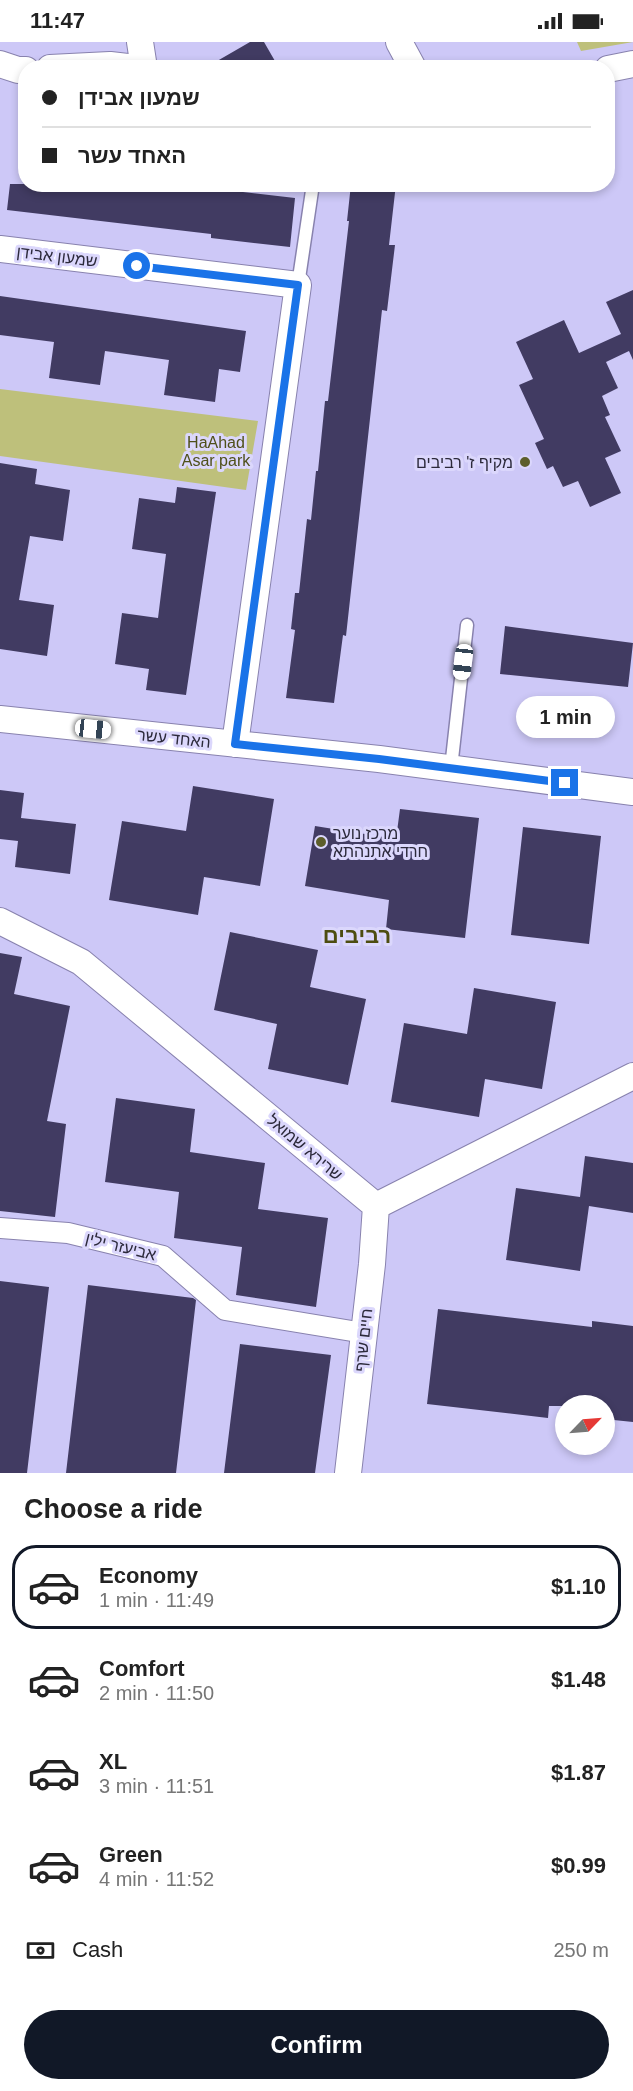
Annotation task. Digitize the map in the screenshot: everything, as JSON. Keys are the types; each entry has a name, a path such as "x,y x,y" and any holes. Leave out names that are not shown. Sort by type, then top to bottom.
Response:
{"street":[{"path":"140,42 143,60"},
{"path":"399,42 408,60"},
{"path":"0,64 18,70"},
{"path":"615,68 633,64"},
{"name":"שמעון אבידן","path":"0,249 298,285"},
{"path":"235,744 298,285"},
{"name":"האחד עשר","path":"0,719 451,768 633,792"},
{"name":"שרירא שמואל","path":"0,921 81,962 376,1206"},
{"path":"376,1206 633,1076"},
{"name":"חיים שרף","path":"348,1473 376,1206"},
{"name":"אביעזר ילין","path":"0,1228 68,1233 163,1257 225,1310 364,1333"}],"lane":[{"path":"298,285 312,192"},
{"path":"451,768 466,626"}],"green space":[{"path":"577,42 633,42 581,51"},
{"name":"HaAhad Asar park","path":"0,389 258,421 246,490 0,456"}],"building":[{"path":"250,42 264,42 274,60 219,60"},
{"path":"10,184 18,184 18,192 243,192 295,198 290,247 211,238 211,234 7,210"},
{"path":"350,192 395,192 389,245 395,245 387,311 382,310 346,636 343,635 334,703 286,698 295,630 291,629 295,593 299,593 307,519 311,520 325,401 328,401 349,221 347,221"},
{"path":"633,290 633,360 629,351 606,362 618,388 602,396 610,415 605,417 621,451 605,458 621,493 590,507 578,481 563,487 553,466 547,469 535,443 544,439 519,385 533,379 516,342 564,320 579,353 621,334 606,302"},
{"path":"0,296 246,331 240,372 219,369 215,402 164,395 169,360 105,351 100,385 49,378 54,342 0,335"},
{"path":"0,463 37,469 35,484 70,490 63,541 30,536 19,600 54,605 47,656 0,649"},
{"path":"177,487 216,492 186,695 146,690 149,669 115,664 122,613 158,618 166,554 132,549 139,498 175,503"},
{"path":"505,626 633,643 628,687 500,674"},
{"path":"193,786 274,799 260,886 204,877 198,915 109,900 122,821 186,831"},
{"path":"0,790 24,793 21,818 76,824 70,874 15,867 18,841 0,839"},
{"path":"400,809 479,818 465,938 386,929 389,900 305,886 315,826 396,839"},
{"path":"523,827 601,836 589,944 511,935"},
{"path":"230,932 318,950 310,987 366,999 348,1085 268,1069 277,1024 214,1010"},
{"path":"0,953 22,957 14,994 70,1006 47,1121 66,1124 55,1217 0,1211"},
{"path":"474,988 556,1002 542,1089 485,1079 479,1117 391,1102 404,1023 467,1034"},
{"path":"116,1098 195,1109 190,1152 265,1163 258,1209 328,1218 316,1307 236,1295 242,1247 174,1238 179,1192 105,1182"},
{"path":"585,1156 633,1163 633,1213 589,1206 580,1271 506,1260 516,1188 580,1197"},
{"path":"0,1281 49,1287 27,1473 0,1473"},
{"path":"88,1285 196,1300 176,1473 66,1473"},
{"path":"438,1309 592,1327 592,1321 633,1326 633,1422 615,1420 615,1395 555,1395 555,1406 549,1406 548,1418 427,1404"},
{"path":"240,1344 331,1355 315,1473 224,1473"}],"place":[{"name":"מקיף ז' רביבים","path":"525,462"},
{"name":"מרכז נוער חרדי אתנהתא","path":"321,842"}],"district":[{"name":"רביבים","path":"357,935"}],"route":[{"path":"137,266 298,285 235,744 379,759 565,783"}]}
